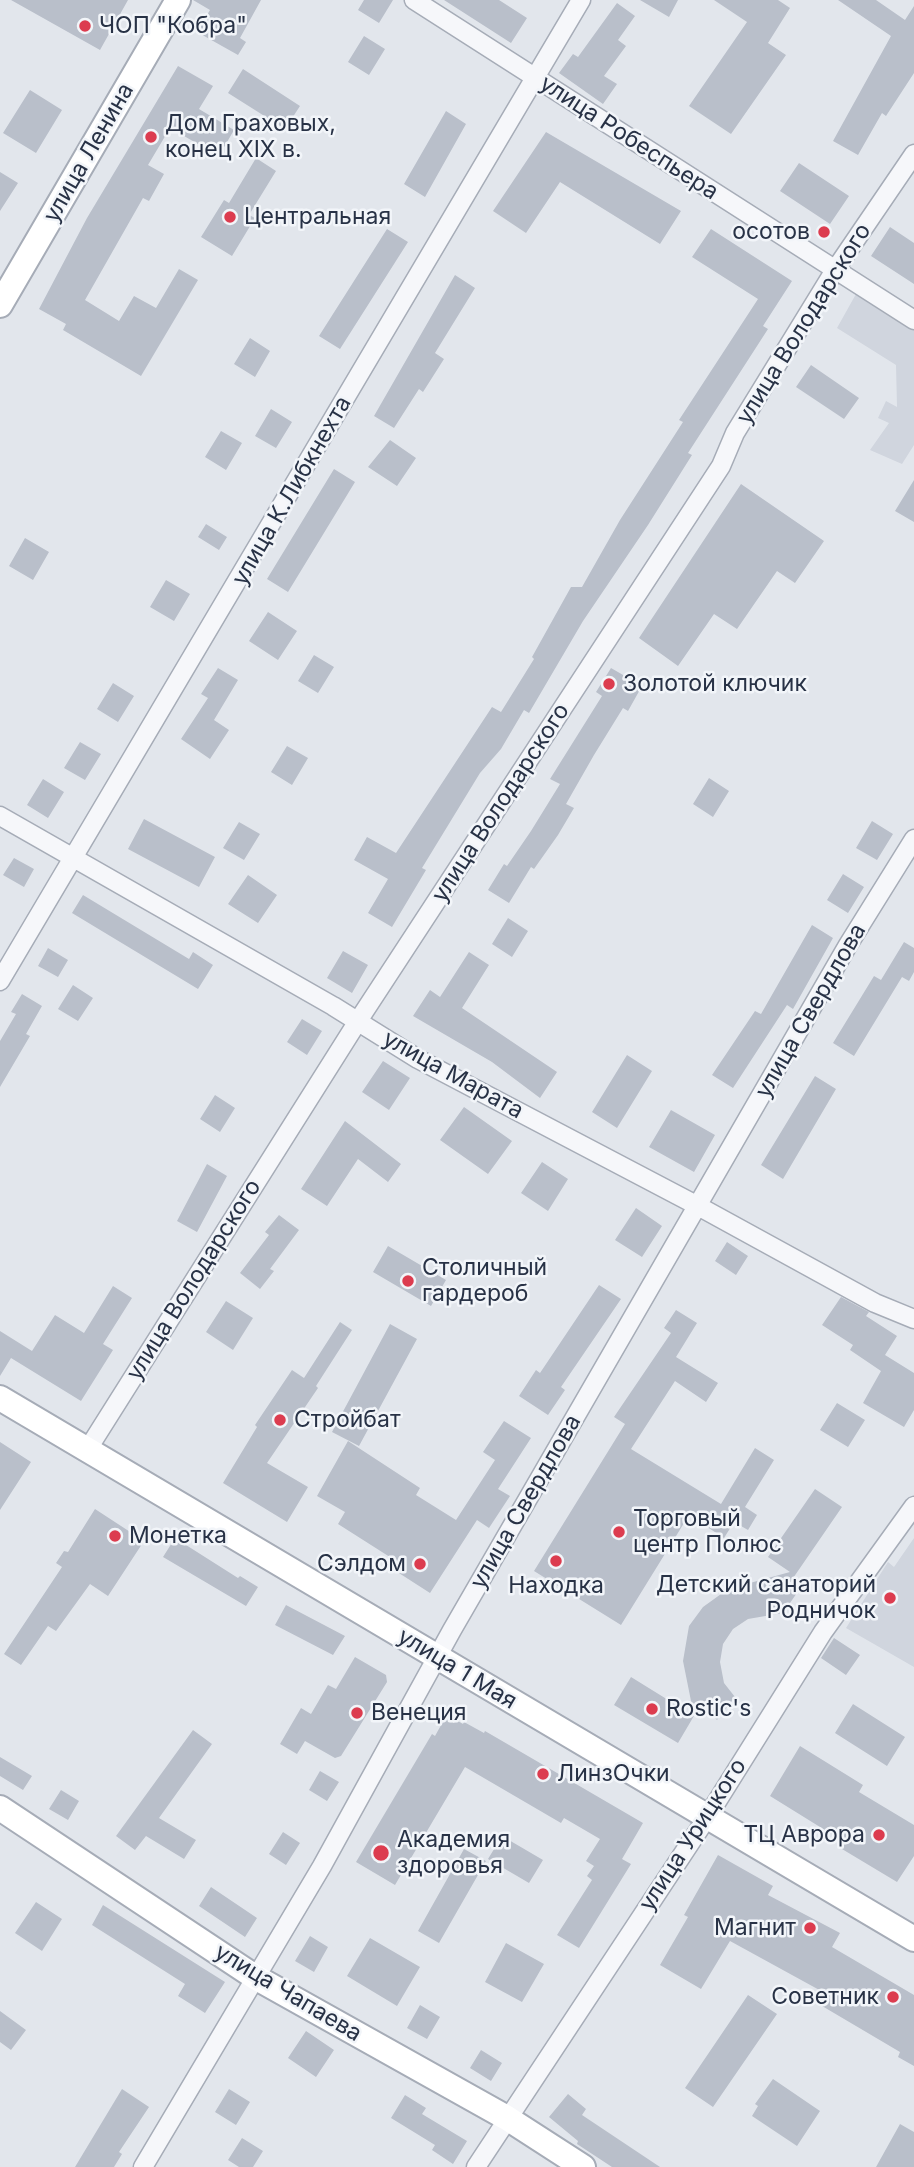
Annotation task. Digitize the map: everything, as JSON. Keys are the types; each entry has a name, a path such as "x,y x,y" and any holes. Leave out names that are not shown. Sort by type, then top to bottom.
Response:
{"main road":[{"name":"улица Ленина","path":"0,305 178,0"},
{"name":"улица 1 Мая","path":"0,1398 86,1452 437,1656 706,1819 914,1939"},
{"name":"улица Чапаева","path":"0,1808 255,1977 507,2118 583,2167"}],"street":[{"name":"улица Робеспьера","path":"414,0 914,320"},
{"name":"улица К.Либкнехта","path":"0,981 74,861 581,0"},
{"name":"улица Володарского","path":"86,1452 358,1021 721,466 735,433 835,270 914,154"},
{"name":"улица Марата","path":"0,816 74,861 358,1021 418,1059 698,1206 875,1304 914,1319"},
{"name":"улица Свердлова","path":"143,2167 323,1866 437,1656 848,945 914,839"},
{"name":"улица Урицкого","path":"476,2167 706,1819 823,1632 914,1506"}],"shaded area":[{"path":"856,294 914,330 914,445 902,464 870,450 889,423 878,418 886,401 897,407 896,365 837,328"},
{"name":"Детский санаторий Родничок","path":"914,1538 914,1667 846,1628 888,1562 894,1567"}],"building":[{"name":"ЧОП \"Кобра\"","path":"11,0 128,0 100,50"},
{"path":"193,0 261,0 240,38 246,42 238,55 197,32 210,10"},
{"path":"364,0 393,0 379,23 358,10"},
{"path":"444,0 499,0 527,18 511,43"},
{"path":"640,0 678,0 669,17"},
{"path":"714,0 778,0 790,8 768,43 786,55 731,134 689,106 747,22"},
{"path":"838,0 876,0 905,20 914,6 914,73 886,116 882,113 858,155 833,141 891,36"},
{"path":"617,3 635,16 618,40 626,46 604,76 617,84 603,104 559,73 573,54 578,57"},
{"path":"364,36 385,49 369,75 348,62"},
{"path":"178,66 213,86 199,109 234,130 219,156 170,128 148,165 164,174 149,201 143,198 85,300 119,321 134,296 156,308 179,269 198,280 141,376 63,330 66,324 39,309 87,218"},
{"path":"243,69 300,106 285,129 228,93"},
{"path":"30,90 62,110 36,153 3,133"},
{"path":"446,111 466,124 425,197 404,184"},
{"path":"546,132 681,211 660,244 560,182 526,233 493,211"},
{"path":"256,158 276,171 249,215 255,218 232,256 201,237 224,200 229,203"},
{"path":"799,163 849,196 830,224 780,191"},
{"path":"0,172 18,183 0,211"},
{"path":"890,227 914,243 914,284 871,256"},
{"path":"387,229 408,242 340,349 319,336"},
{"path":"711,229 792,281 763,326 768,329 688,453 692,455 583,621 529,713 524,710 501,749 480,773 422,868 426,870 392,927 368,913 388,879 354,860 367,837 396,853 492,707 501,712 534,659 532,657 571,587 582,587 620,520 683,422 679,420 758,299 692,257"},
{"path":"455,275 475,288 435,353 444,359 423,392 419,389 394,428 374,416"},
{"path":"250,338 270,351 255,377 234,364"},
{"path":"811,365 859,398 844,419 796,387"},
{"path":"271,409 292,422 276,448 255,436"},
{"path":"221,431 242,443 226,470 205,457"},
{"path":"390,440 416,458 397,486 368,467"},
{"path":"334,469 355,482 288,592 267,579"},
{"path":"914,480 914,522 895,511"},
{"path":"741,484 824,541 795,583 777,571 737,629 714,614 678,666 639,638"},
{"path":"206,524 227,537 219,550 198,537"},
{"path":"25,538 49,552 33,580 9,566"},
{"path":"166,580 190,594 174,621 150,607"},
{"path":"268,612 297,631 278,660 249,641"},
{"path":"314,655 334,667 318,693 298,681"},
{"path":"218,668 238,680 214,720 229,730 210,759 181,739 208,698 201,694"},
{"path":"611,668 642,686 628,711 623,708 566,804 574,808 558,835 534,869 531,867 509,903 488,890 504,864 507,866 531,831 560,784 550,779 602,696 596,692"},
{"path":"113,683 134,696 118,722 97,709"},
{"path":"80,742 101,754 85,780 64,768"},
{"path":"287,746 308,758 292,785 271,772"},
{"path":"709,778 729,791 713,817 693,804"},
{"path":"43,779 64,792 48,818 27,805"},
{"path":"144,819 215,857 199,887 128,849"},
{"path":"872,821 893,834 877,860 856,848"},
{"path":"239,822 260,834 244,860 223,848"},
{"path":"14,858 34,869 24,887 3,875"},
{"path":"843,874 864,887 848,913 827,900"},
{"path":"248,875 277,895 258,923 228,904"},
{"path":"83,895 189,959 193,952 213,965 198,989 72,913"},
{"path":"508,918 528,931 512,957 492,944"},
{"path":"812,925 833,938 793,1009 787,1005 733,1088 712,1075 755,1011 761,1014"},
{"path":"904,942 914,948 914,972 909,981 902,977 854,1056 833,1043 874,976 881,980"},
{"path":"48,948 68,960 58,977 38,966"},
{"path":"343,951 368,965 352,993 327,978"},
{"path":"469,952 489,965 462,1008 557,1072 540,1098 492,1062 413,1016 430,990 440,997"},
{"path":"73,985 93,998 78,1021 58,1009"},
{"path":"22,994 42,1006 26,1034 30,1036 0,1087 0,1041 16,1014 11,1012"},
{"path":"302,1019 322,1031 307,1055 287,1042"},
{"path":"627,1055 652,1071 617,1128 592,1112"},
{"path":"383,1061 410,1078 389,1110 362,1092"},
{"path":"815,1076 836,1089 783,1179 761,1165"},
{"path":"215,1095 235,1108 220,1132 200,1119"},
{"path":"464,1107 512,1141 488,1174 440,1140"},
{"path":"671,1110 715,1135 694,1172 649,1147"},
{"path":"345,1121 401,1164 388,1182 358,1159 327,1206 301,1189"},
{"path":"542,1162 568,1179 548,1211 521,1193"},
{"path":"207,1164 227,1176 197,1232 177,1221"},
{"path":"636,1208 662,1226 642,1257 615,1240"},
{"path":"279,1215 299,1230 270,1269 274,1271 260,1289 240,1273 269,1235 265,1232"},
{"path":"727,1242 748,1256 736,1275 715,1261"},
{"path":"388,1246 446,1280 431,1306 373,1272"},
{"path":"599,1285 621,1299 561,1387 565,1390 548,1415 519,1396 536,1370 540,1373"},
{"path":"113,1286 132,1298 103,1344 113,1350 81,1401 11,1358 0,1376 0,1331 32,1351 55,1315 84,1333"},
{"path":"841,1297 869,1312 866,1316 897,1336 885,1355 914,1373 914,1410 904,1427 863,1403 881,1371 850,1350 853,1345 822,1325"},
{"path":"226,1301 253,1318 233,1350 206,1332"},
{"name":"Торговый центр Полюс","path":"676,1310 697,1323 676,1357 718,1383 706,1402 675,1381 631,1449 721,1504 755,1448 774,1460 745,1507 757,1515 748,1530 734,1522 724,1538 689,1515 621,1625 534,1571 625,1424 614,1417 671,1333 664,1328"},
{"path":"340,1322 352,1330 316,1386 318,1388 267,1463 308,1487 287,1522 223,1483 257,1427 255,1425 292,1370 304,1378"},
{"path":"390,1324 417,1339 359,1446 332,1432"},
{"path":"837,1403 865,1420 848,1447 820,1430"},
{"path":"504,1421 531,1438 498,1489 510,1496 489,1528 477,1520 430,1593 388,1566 393,1559 338,1524 345,1512 317,1496 348,1441 420,1488 416,1495 456,1520 495,1460 483,1452"},
{"path":"0,1442 31,1462 0,1510"},
{"path":"815,1489 842,1507 789,1584 799,1590 783,1613 748,1619 733,1629 723,1644 720,1662 724,1683 735,1697 717,1720 701,1704 694,1716 683,1661 689,1626 703,1607 728,1589 790,1572 768,1557"},
{"path":"95,1509 144,1541 108,1596 90,1584 56,1631 48,1626 21,1665 4,1654 62,1567 56,1563 64,1551 68,1552"},
{"path":"175,1538 238,1578 240,1576 258,1587 246,1606 163,1557"},
{"path":"286,1605 345,1636 333,1655 275,1625"},
{"path":"834,1638 860,1655 846,1675 821,1658"},
{"path":"355,1657 386,1675 387,1682 341,1756 335,1758 305,1741 297,1754 280,1744 301,1708 311,1714 328,1685 336,1689"},
{"path":"631,1677 694,1716 678,1743 614,1705"},
{"path":"853,1704 905,1737 887,1766 835,1733"},
{"path":"445,1718 454,1723 456,1720 463,1724 464,1722 484,1733 485,1731 643,1823 622,1859 631,1864 579,1948 557,1935 592,1880 587,1876 594,1866 586,1861 600,1839 564,1818 561,1823 465,1767 395,1885 356,1862 432,1734 435,1736"},
{"path":"193,1730 212,1744 159,1818 196,1840 184,1859 146,1836 135,1850 116,1836"},
{"path":"800,1746 863,1785 859,1792 914,1825 914,1856 897,1882 837,1846 841,1840 770,1796"},
{"path":"0,1757 32,1776 23,1790 0,1776"},
{"path":"320,1771 339,1782 327,1801 309,1790"},
{"path":"61,1790 79,1801 68,1820 49,1809"},
{"path":"283,1832 300,1843 286,1865 269,1854"},
{"path":"502,1836 543,1860 529,1883 488,1859"},
{"path":"464,1849 486,1861 439,1943 418,1931"},
{"path":"718,1855 773,1886 768,1895 840,1933 832,1947 914,1995 914,2066 898,2057 900,2052 817,2003 823,1992 730,1941 701,1989 660,1965 688,1917 684,1915"},
{"path":"211,1887 257,1918 245,1937 199,1906"},
{"path":"36,1902 62,1919 42,1951 15,1933"},
{"path":"103,1905 225,1982 205,2013 178,1996 185,1984 92,1925"},
{"path":"310,1936 328,1947 314,1972 295,1961"},
{"path":"370,1938 420,1967 397,2006 347,1976"},
{"path":"506,1943 544,1964 522,2002 485,1982"},
{"path":"748,1995 777,2014 713,2107 685,2088"},
{"path":"420,2005 440,2017 427,2039 407,2028"},
{"path":"0,2011 26,2030 11,2050 0,2042"},
{"path":"306,2031 334,2050 316,2077 288,2058"},
{"path":"481,2050 502,2063 491,2081 470,2068"},
{"path":"773,2079 820,2111 797,2146 752,2116 758,2106 755,2104"},
{"path":"122,2089 149,2107 119,2152 122,2154 114,2167 75,2167"},
{"path":"229,2089 250,2102 236,2125 215,2112"},
{"path":"568,2094 586,2109 582,2115 660,2167 612,2167 577,2144 578,2141 549,2117"},
{"path":"405,2095 426,2108 422,2114 467,2141 453,2164 432,2150 435,2145 391,2118"},
{"path":"900,2124 914,2132 914,2167 876,2167"},
{"path":"242,2138 263,2151 253,2167 239,2167 228,2160"}],"place":[{"name":"ЧОП \"Кобра\"","path":"85,26"},
{"name":"Дом Граховых, конец XIX в.","path":"151,137"},
{"name":"Центральная","path":"230,217"},
{"name":"осотов","path":"824,232"},
{"name":"Золотой ключик","path":"609,684"},
{"name":"Столичный гардероб","path":"408,1281"},
{"name":"Стройбат","path":"280,1420"},
{"name":"Торговый центр Полюс","path":"619,1532"},
{"name":"Монетка","path":"115,1536"},
{"name":"Находка","path":"556,1561"},
{"name":"Сэлдом","path":"420,1564"},
{"name":"Детский санаторий Родничок","path":"890,1598"},
{"name":"Rostic's","path":"652,1709"},
{"name":"Венеция","path":"357,1713"},
{"name":"ЛинзОчки","path":"543,1774"},
{"name":"ТЦ Аврора","path":"879,1835"},
{"name":"Академия здоровья","path":"381,1853"},
{"name":"Магнит","path":"810,1928"},
{"name":"Советник","path":"893,1997"}]}
